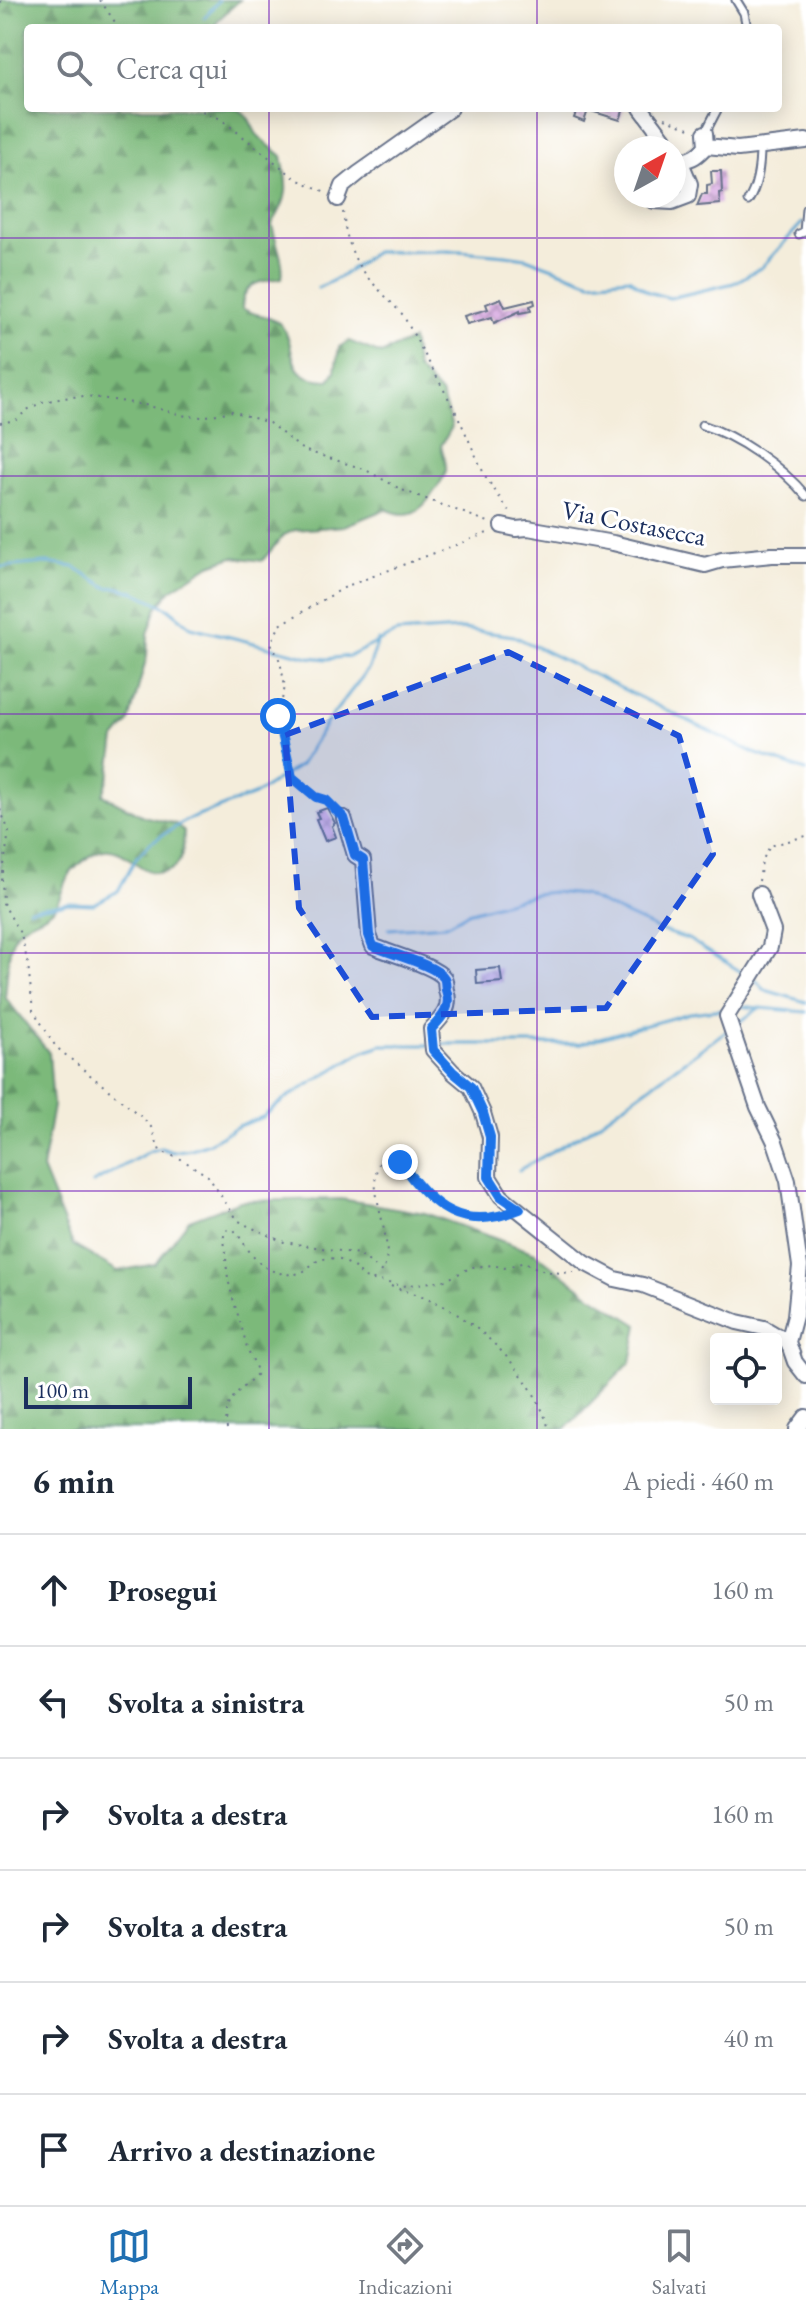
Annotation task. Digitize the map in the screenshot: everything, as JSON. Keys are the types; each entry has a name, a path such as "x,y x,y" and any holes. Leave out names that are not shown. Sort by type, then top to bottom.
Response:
{"street":[{"path":"338,199 343,186 359,173 445,112"},
{"path":"644,112 662,136"},
{"path":"686,157 691,159 705,140 738,149 806,141"},
{"path":"686,176 690,184 686,197"},
{"name":"Via Costasecca","path":"509,528 528,528 613,543 705,565 735,559 806,555"},
{"path":"344,818 355,855 363,860 369,935 373,946 422,963 444,978 450,998 447,1011 431,1029 433,1050 471,1087 490,1137 489,1177 501,1196 585,1263 615,1279 643,1285 737,1322 764,1328 788,1342"},
{"path":"759,894 773,931 770,947 727,1016 758,1107 785,1170 800,1266 795,1316 788,1342 795,1362 806,1376"},
{"path":"797,1429 806,1417"}],"lane":[{"path":"736,0 746,24"},
{"path":"705,140 716,112"},
{"path":"748,201 753,193 760,147"},
{"path":"799,234 804,232 806,209"},
{"path":"702,425 722,431 747,446 796,484 806,496"}],"path":[{"path":"0,2 6,0"},
{"path":"100,0 116,24"},
{"path":"204,112 221,119 296,179 338,199 354,257 368,278 403,315 457,414 485,476 517,522 509,528 347,586 280,625 271,643 280,661 285,687 278,716 292,777 316,797 326,800 344,818"},
{"path":"664,118 705,140"},
{"path":"0,423 16,420 42,402 87,396 145,405 186,416 202,417 232,411 269,423 303,450 364,469 402,490 509,528"},
{"path":"0,809 9,831 2,879 3,903 21,935 33,1010 56,1047 136,1112 151,1127 160,1151 181,1159 208,1176 239,1221 284,1242 359,1254 382,1272 388,1284"},
{"path":"759,894 762,861 770,846 806,836"},
{"path":"382,1272 387,1247 374,1175 379,1162 390,1151 397,1155 421,1190 439,1207 480,1219 501,1217 520,1209"},
{"path":"227,1429 225,1415 233,1396 257,1374 224,1268 227,1251 223,1236 226,1230 234,1230 263,1266 278,1272 295,1275 317,1260 338,1259 359,1270 364,1278 427,1298 466,1320 497,1344 532,1394 548,1426"},
{"path":"388,1284 403,1286 446,1280 472,1267 493,1265 504,1268 525,1262 540,1271 557,1274 598,1270"}],"highlighted area":[{"path":"508,652 679,736 713,854 606,1008 372,1017 299,908 285,735"}],"green space":[{"path":"0,0 240,0 216,24 24,24 24,112 244,113 256,133 282,156 286,184 285,199 272,224 281,258 282,278 254,284 245,293 242,308 281,325 298,368 314,378 329,380 335,371 339,347 349,341 381,354 412,340 417,369 441,394 452,427 441,446 446,471 428,500 413,512 401,514 386,509 344,526 295,530 284,535 262,561 233,557 210,565 171,590 157,607 129,722 115,739 103,795 143,816 176,824 184,832 179,862 171,870 156,873 112,850 93,854 66,880 54,908 20,929 10,949 5,997 49,1053 53,1106 42,1169 73,1245 118,1271 155,1264 189,1220 240,1201 341,1199 425,1213 535,1253 589,1294 638,1325 631,1362 565,1429 0,1429"}],"building":[{"path":"576,112 587,112 584,122 574,118"},
{"path":"594,112 623,112 620,120"},
{"path":"711,171 721,171 720,204 697,206 702,194 707,194 707,185 712,184"},
{"path":"501,298 505,307 534,300 535,304 530,306 531,311 520,311 494,323 492,317 467,324 464,316 488,309 486,304"},
{"path":"327,808 335,823 332,826 336,837 325,841 316,812"},
{"path":"500,968 502,982 477,984 476,970"}],"waterway":[{"path":"204,18 219,0"},
{"path":"318,288 340,277 375,252 460,251 526,258 591,282 629,278 648,292 670,298 734,283 762,267 802,223"},
{"path":"0,567 47,563 74,567 108,588 135,592 168,608 191,627 309,657 327,659 350,656 396,633 462,629 514,636 754,753 806,771"},
{"path":"29,909 69,903 94,904 118,891 136,858 150,843 185,821 254,795 300,765 327,722 369,668 378,640"},
{"path":"389,929 446,925 467,913 535,894 583,895 659,930 688,939 748,976"},
{"path":"755,979 765,990 806,1002"},
{"path":"738,1006 806,1012"},
{"path":"736,1025 759,1008"},
{"path":"436,1044 578,1044 690,1013 723,1009"},
{"path":"519,1170 589,1130 726,1031"},
{"path":"93,1183 150,1151 161,1148 172,1152 191,1149 263,1117 285,1099 362,1052 381,1045 428,1045"}],"route":[{"path":"278,716 292,777 316,797 326,800 344,818 355,855 363,860 369,935 373,946 422,963 444,978 450,998 447,1011 431,1029 433,1050 471,1087 490,1137 489,1177 501,1196 520,1209 501,1217 480,1219 439,1207 400,1162"}]}
